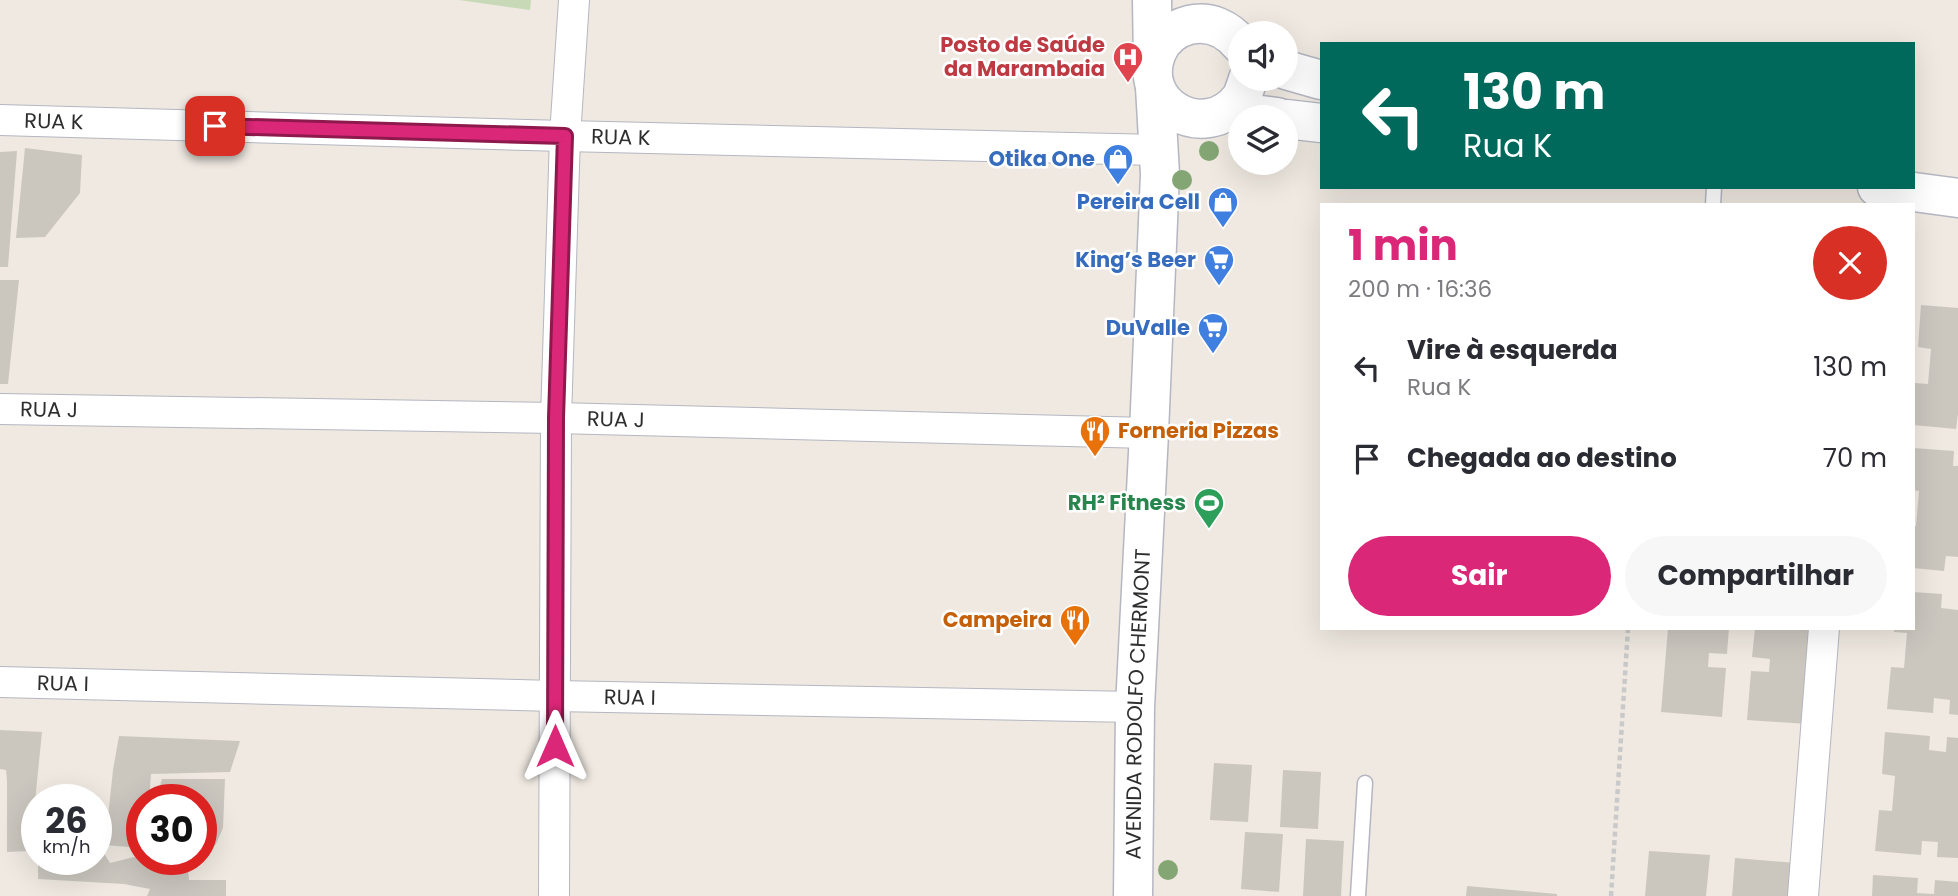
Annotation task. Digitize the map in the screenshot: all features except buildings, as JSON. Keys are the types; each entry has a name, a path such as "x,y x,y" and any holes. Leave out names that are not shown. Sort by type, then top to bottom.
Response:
{"main road":[{"name":"AVENIDA RODOLFO CHERMONT","path":"1133,896 1135,707 1159,162 1152,0"},
{"path":"1228,32 1192,12 1181,27 1168,36 1158,48 1154,75 1163,103 1178,114 1196,119 1228,114"},
{"path":"1298,73 1320,80"},
{"path":"1159,162 1242,97 1244,91"},
{"path":"1298,120 1320,123"},
{"path":"1892,189 1958,198"}],"street":[{"path":"554,896 556,418 565,136 574,0"},
{"name":"RUA K","path":"0,120 565,136 1159,162"},
{"name":"RUA J","path":"0,409 556,418 1149,433"},
{"path":"1803,896 1824,630"},
{"name":"RUA I","path":"0,682 1135,707"}],"lane":[{"path":"1359,896 1365,783"}],"path":[{"path":"1611,896 1628,630"}],"green space":[{"path":"459,0 531,0 530,10"}],"place":[{"name":"Posto de Saúde da Marambaia","path":"1128,84"},
{"name":"Otika One","path":"1118,186"},
{"name":"Pereira Cell","path":"1223,229"},
{"name":"King’s Beer","path":"1219,287"},
{"name":"DuValle","path":"1213,355"},
{"name":"Forneria Pizzas","path":"1095,458"},
{"name":"RH² Fitness","path":"1209,530"},
{"name":"Campeira","path":"1075,647"}],"route":[{"path":"215,126 565,136 556,418 555,746"}]}
